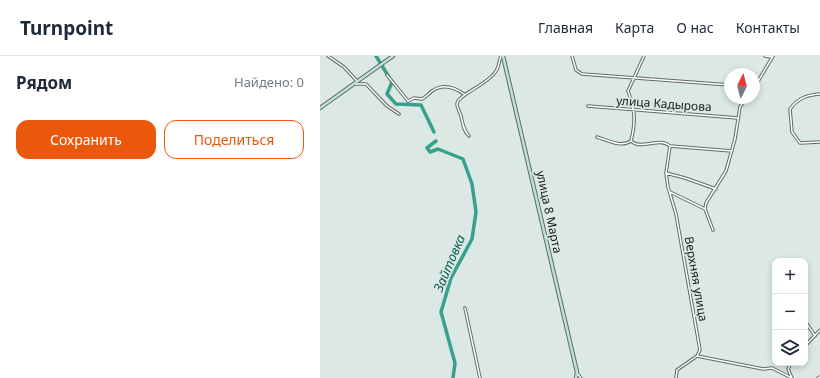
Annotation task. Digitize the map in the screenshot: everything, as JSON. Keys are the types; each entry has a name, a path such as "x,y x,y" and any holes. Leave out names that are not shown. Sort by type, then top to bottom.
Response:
{"main road":[{"path":"320,108 393,56"},
{"name":"улица 8 Марта","path":"502,56 577,372"},
{"path":"576,378 577,372"}],"street":[{"path":"328,56 344,67 356,82 356,85 368,86 387,106 399,114"},
{"path":"469,136 463,128 457,105 458,100 464,94 482,85 489,79 496,71 502,56"},
{"path":"572,56 576,70 582,74 724,85"},
{"path":"597,137 620,144 626,144 631,141 634,128 635,111 628,90 644,56"},
{"path":"760,77 772,56 765,56"},
{"path":"387,75 408,102 414,98 424,98 435,89 448,86 455,88 464,94"},
{"path":"820,94 807,95 800,99 790,109 792,132 800,144 820,142"},
{"path":"713,230 705,209 706,203 726,171 732,151 740,107 742,104"},
{"name":"улица Кадырова","path":"588,106 635,111 738,118"},
{"path":"631,141 635,145 660,142 666,143 670,146 732,151"},
{"path":"670,146 666,173 716,188"},
{"name":"Верхняя улица","path":"666,173 668,187 676,214 700,350 697,356"},
{"path":"670,192 705,209"},
{"path":"465,308 480,378"},
{"path":"808,326 815,336"},
{"path":"808,343 820,330"},
{"path":"676,378 677,370 697,356 763,369 772,368 792,378"},
{"path":"790,366 788,369 792,378"},
{"path":"577,372 581,378"}],"waterway":[{"name":"Зайтовка","path":"376,56 392,82 387,94 396,104 421,105 434,132"},
{"name":"Зайтовка","path":"436,141 427,148 430,152 438,149 463,159 472,184 476,212 472,239 451,278 441,312 455,363 453,378"}]}
